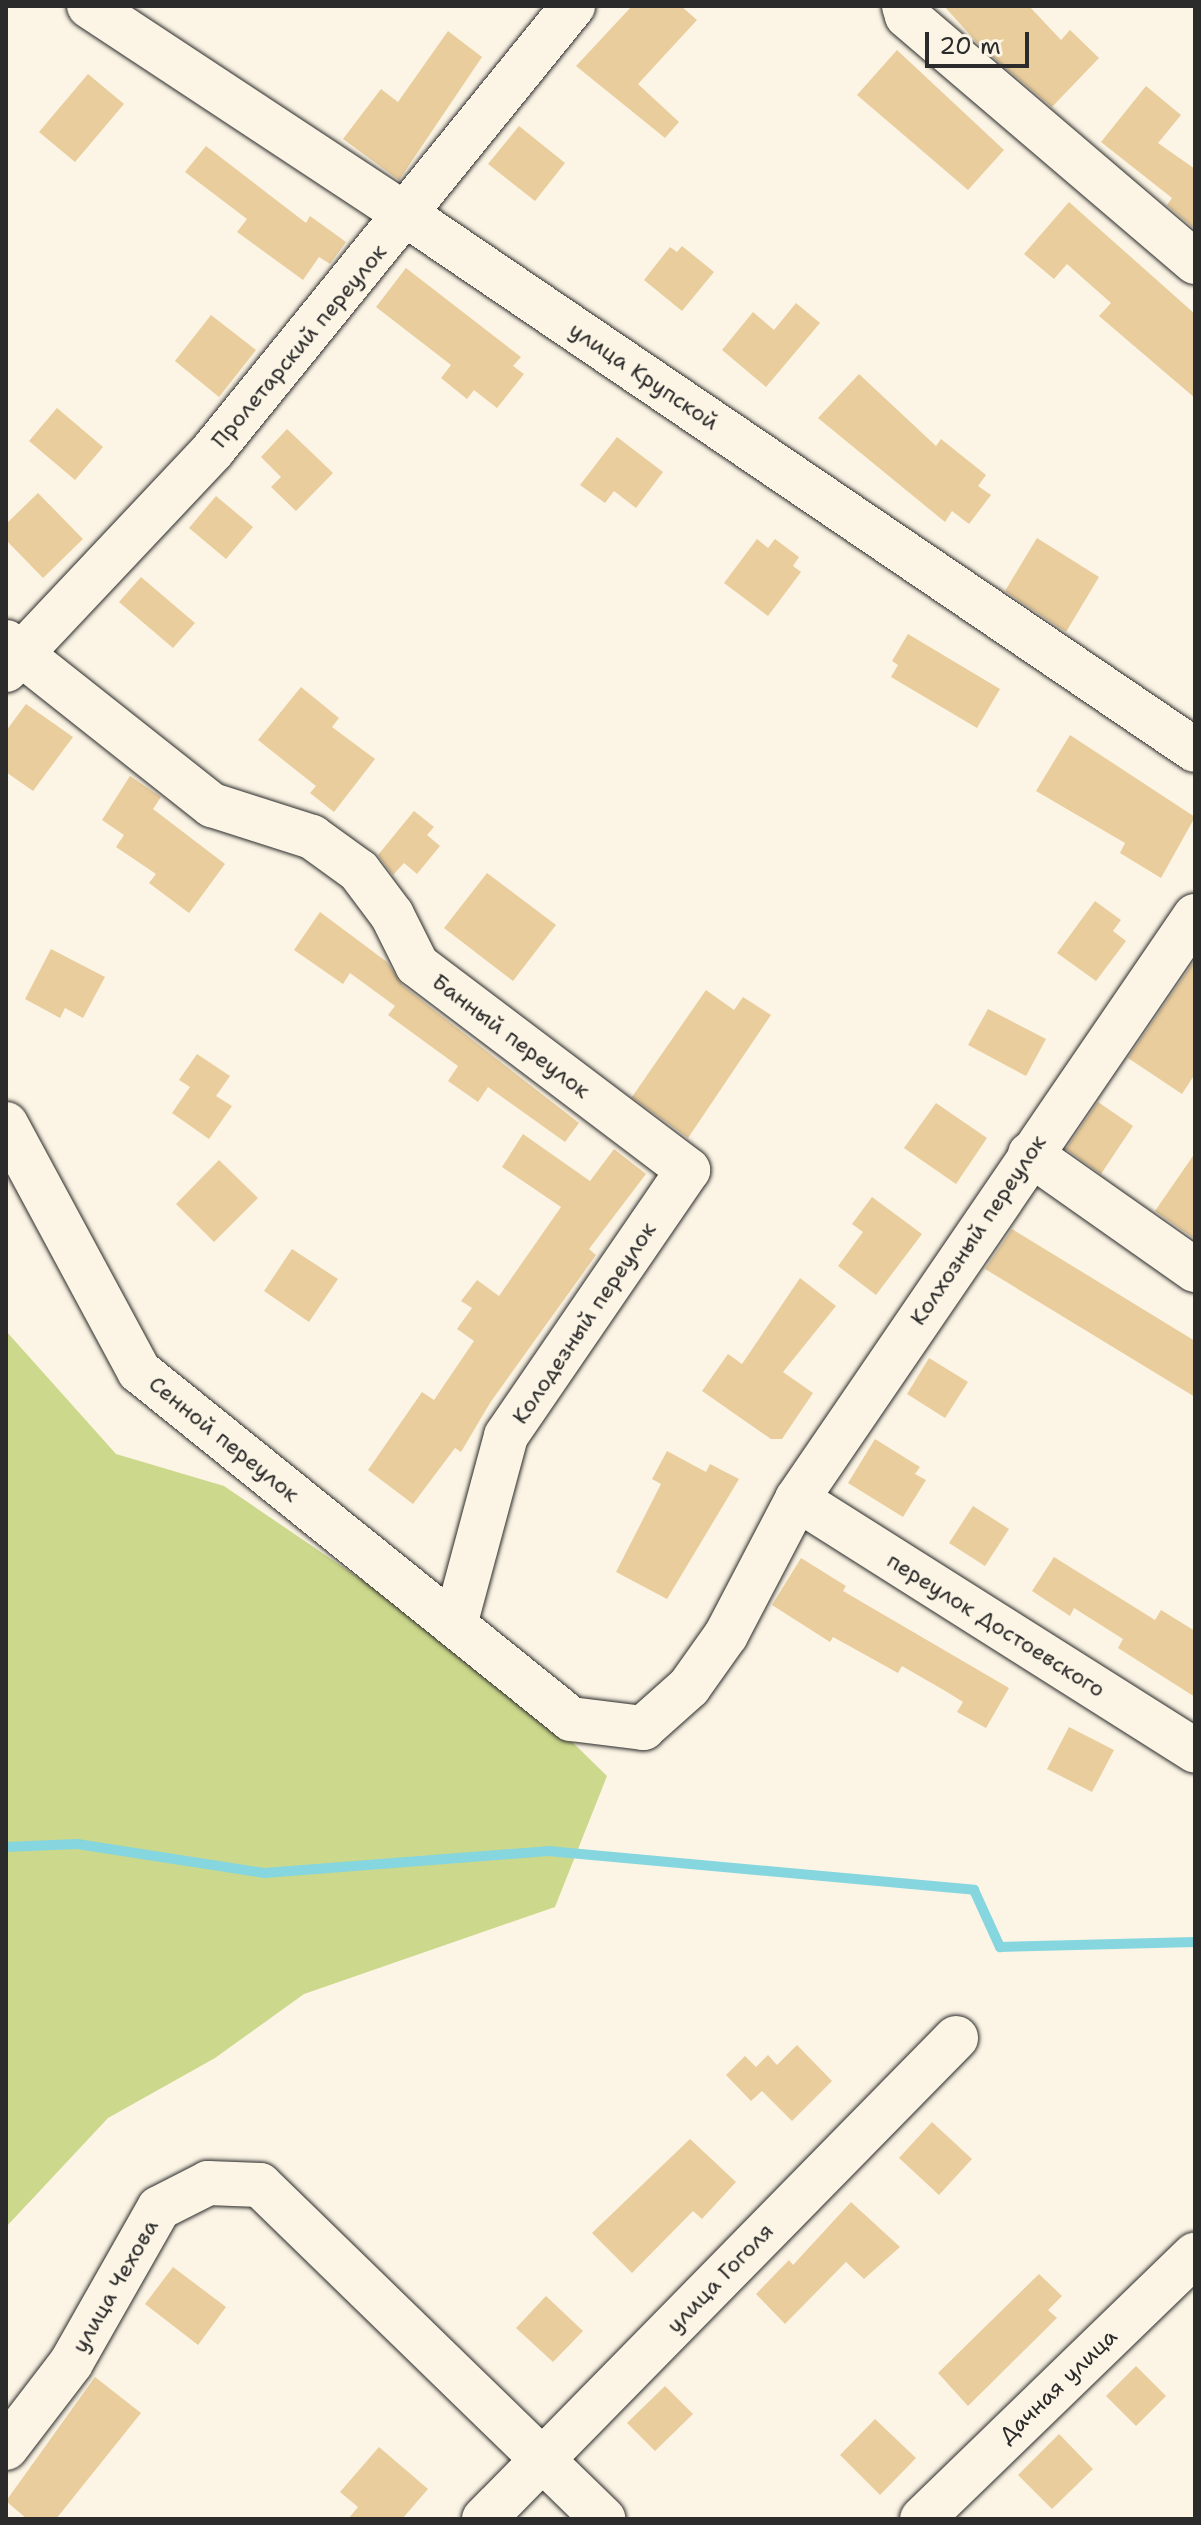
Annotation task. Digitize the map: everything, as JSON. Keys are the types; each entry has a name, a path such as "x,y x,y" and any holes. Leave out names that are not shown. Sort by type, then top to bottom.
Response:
{"street":[{"name":"улица Крупской","path":"89,6 408,216 1195,750"},
{"name":"Пролетарский переулок","path":"10,655 213,450 408,216 573,6"},
{"path":"904,6 907,16 1195,262"},
{"name":"Банный переулок","path":"10,655 212,805 312,837 359,871 392,915 417,965 688,1170"},
{"name":"Колхозный переулок","path":"768,1549 797,1499 1195,916"},
{"name":"Сенной переулок","path":"6,1124 139,1371 456,1621 571,1719 643,1728 689,1687 726,1635 768,1549"},
{"path":"1030,1154 1195,1270"},
{"name":"Колодезный переулок","path":"456,1621 506,1436 688,1170"},
{"name":"переулок Достоевского","path":"797,1499 1195,1751"},
{"name":"улица Гоголя","path":"484,2519 956,2038"},
{"name":"улица Чехова","path":"6,2448 71,2363 159,2208 208,2183 260,2185 542,2459"},
{"name":"Дачная улица","path":"922,2519 1195,2254"},
{"path":"542,2459 604,2519"}],"green space":[{"path":"6,1331 116,1454 224,1486 359,1578 476,1648 607,1776 555,1907 304,1994 215,2058 108,2118 6,2227"}],"building":[{"path":"632,6 681,6 697,20 638,84 679,122 665,138 576,66"},
{"path":"944,6 1029,6 1061,40 1070,30 1099,58 1052,107 980,46"},
{"path":"448,31 482,57 399,180 343,139 381,89 398,102"},
{"path":"897,50 1004,150 968,190 857,95"},
{"path":"88,74 124,104 75,162 39,132"},
{"path":"1146,86 1181,115 1158,143 1195,169 1195,229 1167,205 1172,198 1101,142"},
{"path":"519,126 565,163 535,201 488,164"},
{"path":"206,146 306,223 310,216 346,242 330,264 319,257 303,280 237,232 247,219 185,172"},
{"path":"1069,202 1195,314 1195,398 1099,316 1111,303 1067,264 1054,279 1024,254"},
{"path":"682,246 714,272 682,311 644,280 670,247 677,252"},
{"path":"406,268 521,357 513,366 524,374 497,408 474,390 467,399 441,378 451,365 376,307"},
{"path":"796,303 820,323 766,387 722,350 753,312 774,330"},
{"path":"211,315 256,350 219,397 175,361"},
{"path":"859,374 936,446 941,439 986,475 978,486 991,495 969,524 952,511 945,522 818,418"},
{"path":"57,408 103,447 75,480 29,441"},
{"path":"287,429 333,473 296,511 271,487 281,477 261,457"},
{"path":"617,437 663,472 636,508 614,491 605,503 580,485"},
{"path":"38,493 83,539 43,578 6,540 6,524"},
{"path":"216,496 253,527 226,559 189,528"},
{"path":"1037,538 1099,577 1066,632 1005,591"},
{"path":"757,539 768,548 775,539 799,557 793,566 801,572 768,616 724,583"},
{"path":"141,577 195,623 173,648 119,602"},
{"path":"908,634 1000,689 977,728 891,677 898,665 892,661"},
{"path":"301,687 339,718 332,727 375,759 334,812 310,793 316,786 258,740"},
{"path":"26,704 73,737 33,791 6,772 6,731"},
{"path":"1070,735 1195,817 1161,878 1120,853 1125,843 1036,791"},
{"path":"130,776 161,797 153,809 225,864 189,913 149,883 156,874 116,847 124,835 102,820"},
{"path":"414,811 434,827 427,835 440,846 417,874 404,863 393,875 378,855"},
{"path":"487,873 556,925 513,981 444,928"},
{"path":"1095,901 1121,920 1113,931 1126,941 1096,981 1057,953"},
{"path":"320,912 387,962 402,985 579,1123 565,1142 488,1087 478,1102 448,1081 458,1066 388,1015 395,1006 350,973 343,984 294,950"},
{"path":"51,949 105,977 83,1018 65,1008 60,1018 25,999"},
{"path":"1195,960 1195,1074 1182,1094 1128,1058"},
{"path":"706,990 734,1010 743,997 771,1015 688,1138 632,1097"},
{"path":"988,1009 1046,1039 1026,1076 968,1045"},
{"path":"197,1054 230,1076 216,1096 232,1106 209,1139 172,1113 190,1087 179,1080"},
{"path":"1098,1102 1133,1126 1101,1174 1066,1149"},
{"path":"936,1103 987,1138 956,1184 904,1148"},
{"path":"523,1134 590,1181 614,1149 646,1174 589,1249 596,1255 490,1403 461,1452 455,1448 413,1504 368,1470 422,1392 434,1400 474,1341 457,1329 472,1308 461,1301 477,1280 499,1296 561,1207 502,1167"},
{"path":"1195,1153 1195,1239 1155,1211"},
{"path":"219,1160 258,1198 214,1242 176,1204"},
{"path":"872,1197 922,1234 876,1295 838,1266 863,1232 852,1224"},
{"path":"1012,1229 1195,1341 1195,1397 985,1269"},
{"path":"292,1249 338,1279 309,1322 264,1291"},
{"path":"800,1278 836,1306 783,1372 813,1393 782,1439 771,1439 702,1391 728,1354 742,1364"},
{"path":"929,1358 968,1382 945,1418 907,1394"},
{"path":"875,1439 920,1467 915,1474 926,1480 903,1517 848,1483"},
{"path":"667,1451 706,1472 710,1464 739,1479 667,1599 616,1572 661,1484 652,1479"},
{"path":"973,1506 1009,1529 985,1566 949,1543"},
{"path":"1054,1557 1155,1620 1161,1610 1195,1631 1195,1697 1118,1648 1123,1639 1074,1608 1070,1616 1032,1591"},
{"path":"801,1558 846,1586 843,1591 1009,1688 986,1728 957,1712 963,1702 902,1666 898,1673 833,1637 830,1642 772,1605"},
{"path":"1069,1727 1114,1750 1092,1792 1047,1769"},
{"path":"797,2045 832,2081 792,2121 762,2091 751,2101 726,2075 745,2056 756,2067 768,2055 777,2065"},
{"path":"932,2122 972,2159 939,2195 899,2158"},
{"path":"690,2139 736,2182 702,2219 693,2211 632,2273 592,2233"},
{"path":"851,2202 900,2247 864,2279 846,2262 785,2324 756,2294 789,2260 793,2265"},
{"path":"173,2267 226,2307 198,2345 145,2304"},
{"path":"1039,2274 1062,2296 1048,2310 1057,2318 968,2406 938,2373"},
{"path":"546,2296 583,2331 553,2362 516,2328"},
{"path":"1136,2366 1166,2396 1136,2426 1106,2396"},
{"path":"95,2377 141,2413 56,2519 27,2519 6,2501"},
{"path":"665,2386 693,2414 655,2451 627,2423"},
{"path":"875,2419 916,2458 880,2495 840,2455"},
{"path":"1059,2434 1093,2469 1052,2509 1018,2475"},
{"path":"379,2447 428,2489 402,2519 348,2519 358,2507 340,2492"}],"waterway":[{"path":"6,1847 77,1844 264,1873 548,1851 974,1890 1000,1947 1195,1942"}]}
